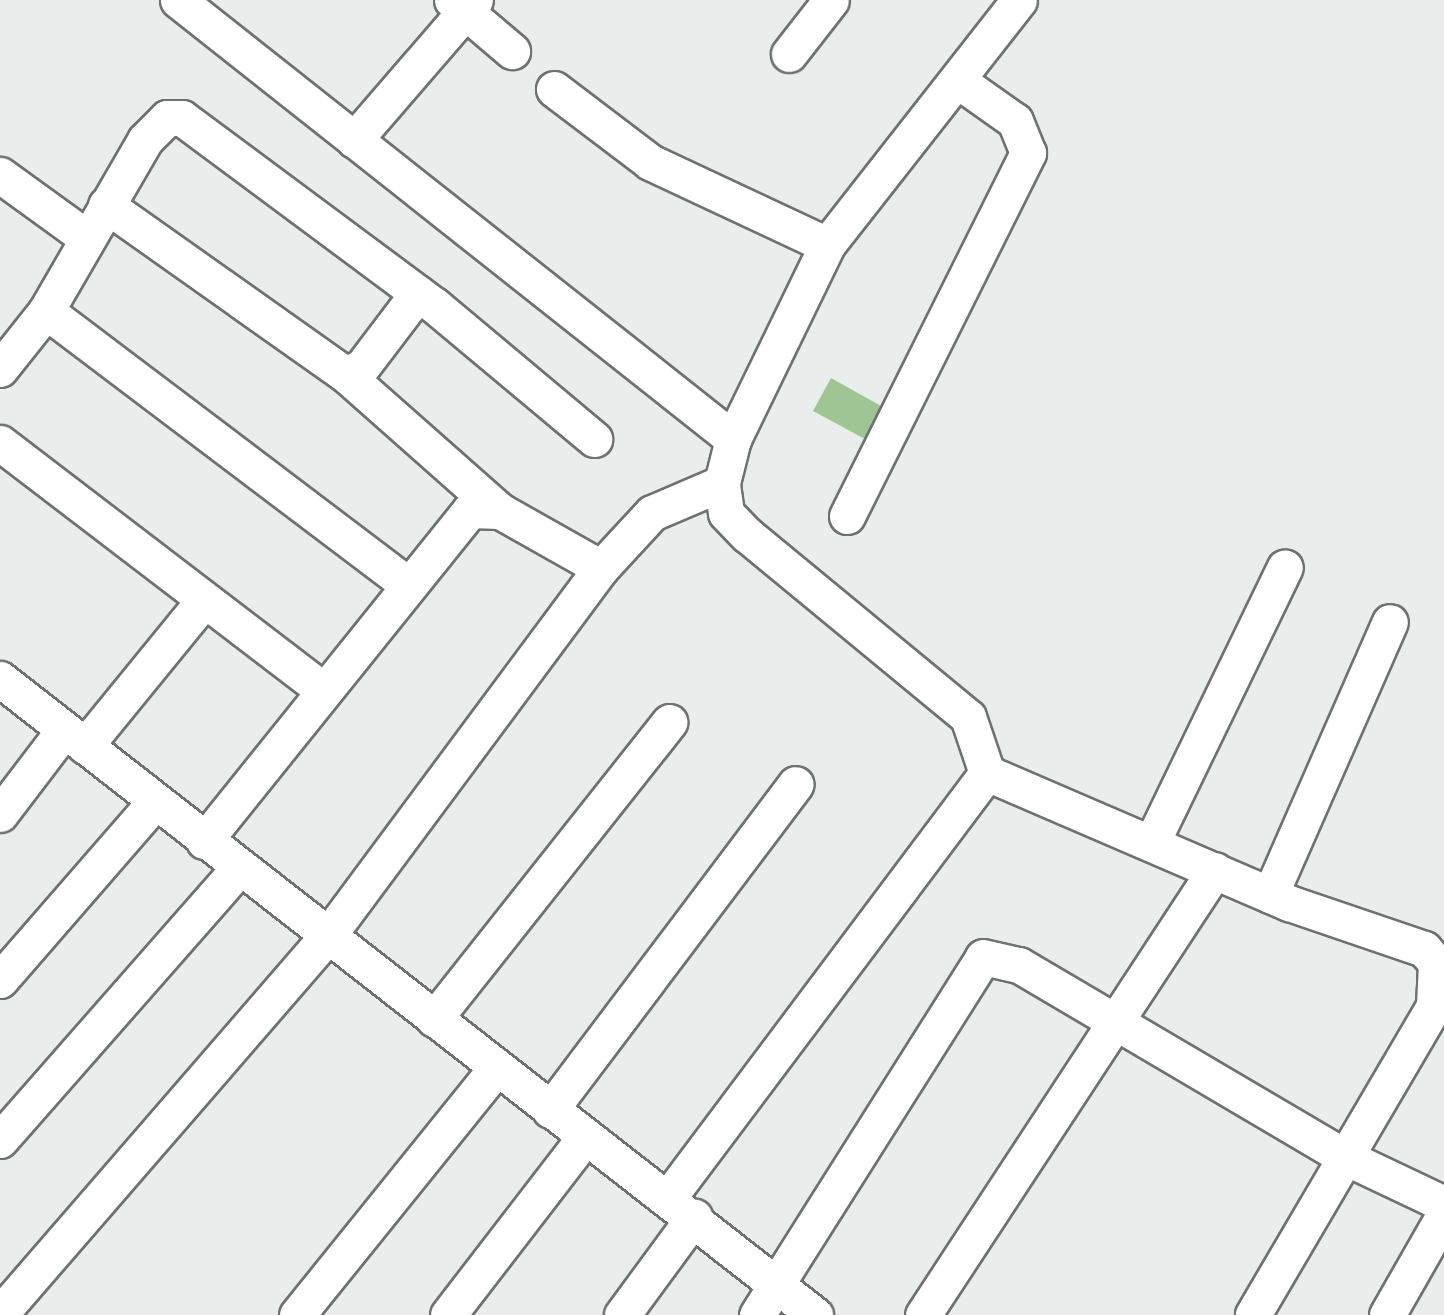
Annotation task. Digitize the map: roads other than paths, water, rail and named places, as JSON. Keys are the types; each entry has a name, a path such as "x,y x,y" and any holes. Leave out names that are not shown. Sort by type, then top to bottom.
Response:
{"street":[{"path":"178,0 733,439"},
{"path":"789,54 830,0"},
{"path":"1019,0 827,244 733,439 722,483 726,513 747,536 968,716 987,773 1270,895 1424,949 1436,963 1434,1006 1343,1156 1254,1315"},
{"path":"354,140 464,4 512,51"},
{"path":"846,516 1028,153 1016,122 957,80"},
{"path":"554,89 650,162 827,244"},
{"path":"0,370 46,311 145,140 182,118 418,292 594,439"},
{"path":"0,175 87,238"},
{"path":"106,205 345,374 500,511 600,568"},
{"path":"345,374 361,368 418,292"},
{"path":"46,311 404,582"},
{"path":"0,442 320,688"},
{"path":"0,1314 327,936 600,568 652,513 722,483"},
{"path":"204,841 404,582 470,510 500,511"},
{"path":"1152,842 1285,567"},
{"path":"0,814 204,600"},
{"path":"1270,895 1390,622"},
{"path":"0,679 550,1110 782,1281 814,1315"},
{"path":"434,1019 669,722"},
{"path":"622,1315 681,1207 987,773"},
{"path":"550,1110 796,784"},
{"path":"0,980 154,802"},
{"path":"0,1140 239,868"},
{"path":"923,1315 1112,1020 1215,870"},
{"path":"757,1315 782,1281 968,968 999,955 1343,1156 1444,1204"},
{"path":"297,1315 496,1068"},
{"path":"448,1315 586,1137"},
{"path":"1387,1315 1444,1215"}]}
